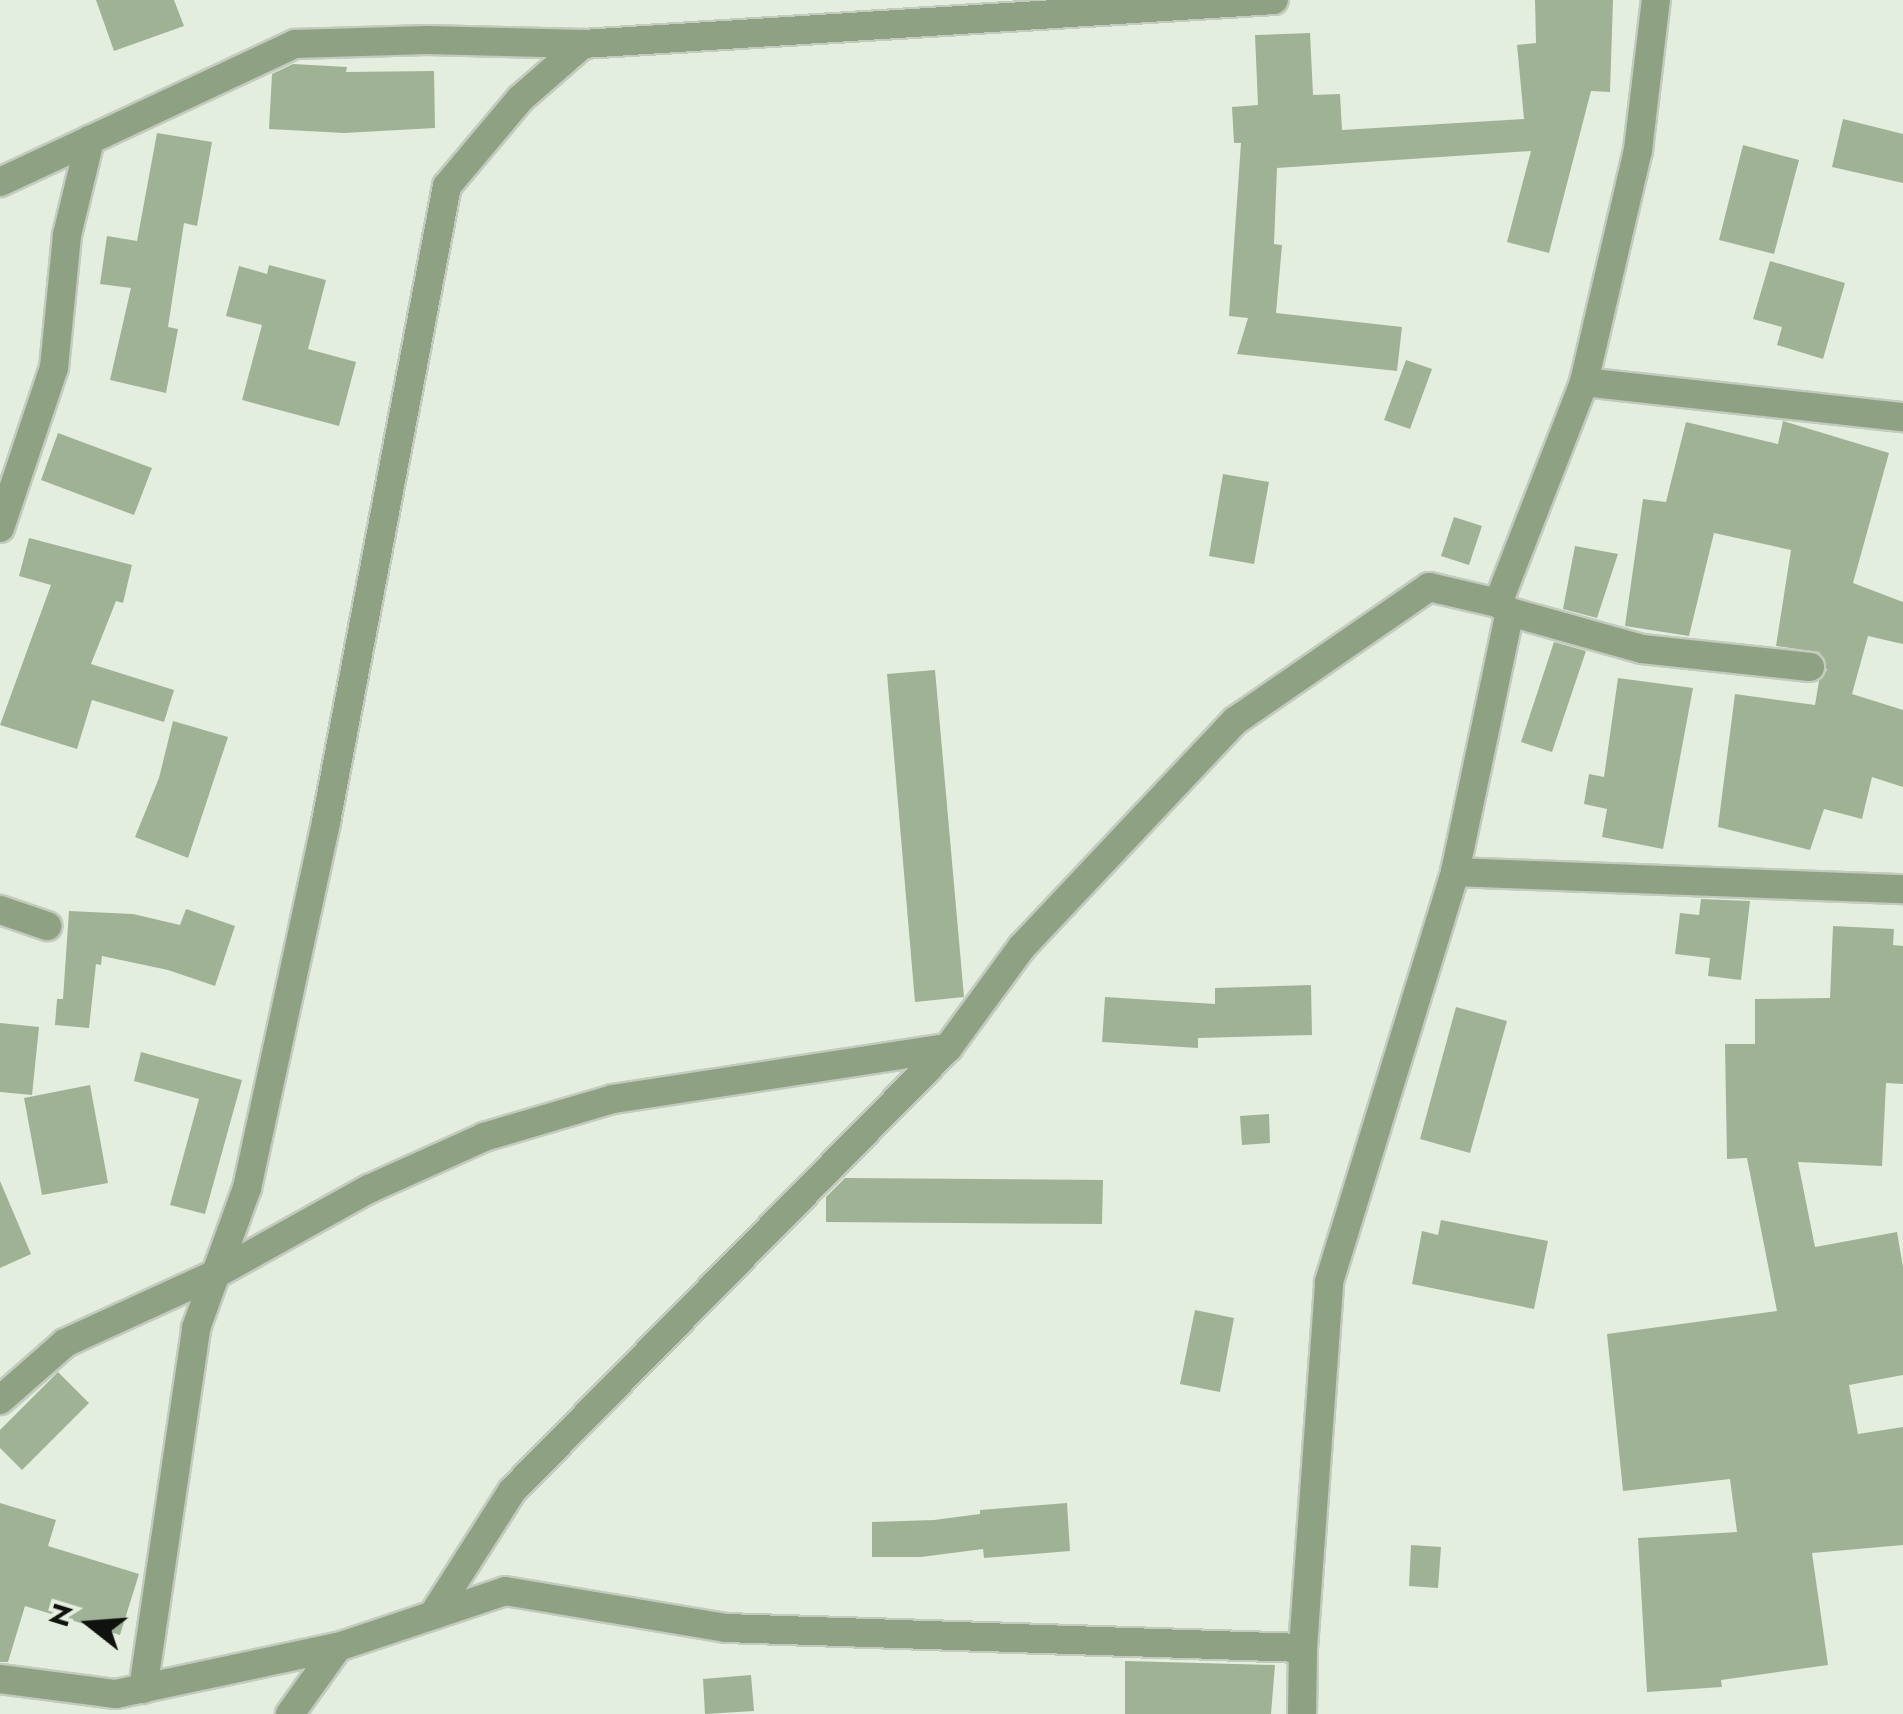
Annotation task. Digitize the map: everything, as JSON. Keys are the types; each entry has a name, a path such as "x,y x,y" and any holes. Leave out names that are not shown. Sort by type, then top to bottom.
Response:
{"street":[{"path":"0,182 294,44 426,40 583,44 1274,0"},
{"path":"1302,1714 1302,1648 1329,1282 1455,872 1504,607 1584,382 1638,150 1656,0"},
{"path":"143,1689 196,1328 248,1188 326,822 447,186 520,99 583,44"},
{"path":"0,528 54,368 67,235 90,140"},
{"path":"1584,382 1903,417"},
{"path":"433,1615 512,1491 767,1226 948,1048 1022,947 1236,721 1429,587 1642,649 1810,667"},
{"path":"1455,872 1903,889"},
{"path":"0,910 47,926"},
{"path":"0,1400 65,1343 216,1274 369,1189 484,1136 612,1099 948,1048"},
{"path":"0,1679 116,1694 338,1647 505,1591 726,1628 1302,1648"},
{"path":"290,1714 338,1647"}],"building":[{"path":"96,0 174,0 184,26 114,51"},
{"path":"1535,0 1613,0 1610,92 1591,91 1549,253 1507,242 1531,151 1277,168 1274,244 1282,245 1276,313 1402,327 1397,371 1237,354 1248,318 1229,316 1241,143 1234,143 1232,107 1258,105 1255,35 1310,33 1313,95 1340,94 1342,130 1524,119 1517,45 1536,43"},
{"path":"293,64 347,67 346,72 434,71 435,128 344,133 269,129 272,74"},
{"path":"1843,119 1903,134 1903,183 1832,167"},
{"path":"157,133 212,142 197,226 184,223 168,327 178,329 166,393 110,380 131,288 100,284 107,236 137,241"},
{"path":"1743,145 1799,160 1774,254 1719,240"},
{"path":"1770,261 1845,283 1823,359 1777,345 1782,327 1753,319"},
{"path":"269,265 326,280 308,349 356,362 339,426 242,400 262,325 226,316 239,266 267,274"},
{"path":"1406,360 1432,369 1410,429 1384,420"},
{"path":"1783,421 1889,453 1853,583 1903,602 1903,644 1868,636 1852,694 1903,710 1903,787 1872,777 1862,819 1824,809 1810,850 1718,827 1735,694 1815,705 1819,681 1827,670 1819,652 1776,646 1791,550 1714,533 1689,636 1625,626 1643,499 1666,502 1686,422 1778,444"},
{"path":"58,433 152,468 134,515 41,480"},
{"path":"1223,474 1269,482 1254,564 1209,556"},
{"path":"1454,517 1482,526 1469,565 1441,556"},
{"path":"29,538 132,565 123,603 116,601 91,664 174,690 164,722 92,700 77,749 0,725 51,585 19,576"},
{"path":"1575,546 1618,554 1597,618 1563,609"},
{"path":"1554,642 1586,651 1552,752 1521,742"},
{"path":"935,670 964,997 915,1002 887,674"},
{"path":"1618,678 1693,688 1663,849 1602,837 1607,809 1584,804 1589,774 1604,777"},
{"path":"173,721 228,737 188,858 135,837 159,778"},
{"path":"1701,899 1750,901 1741,980 1708,976 1710,958 1675,954 1680,913 1699,915"},
{"path":"186,909 235,926 215,986 168,970 102,956 101,965 96,964 89,1028 55,1025 57,999 63,999 69,911 133,914 180,925"},
{"path":"1833,926 1894,929 1893,945 1903,946 1903,1084 1886,1083 1882,1166 1798,1162 1815,1247 1897,1232 1903,1267 1903,1375 1849,1385 1858,1434 1903,1427 1903,1545 1812,1553 1828,1665 1721,1680 1722,1687 1647,1692 1638,1538 1737,1532 1730,1479 1623,1491 1607,1334 1777,1311 1747,1158 1727,1159 1725,1044 1755,1044 1755,999 1830,998"},
{"path":"1311,985 1312,1035 1198,1038 1198,1048 1102,1042 1105,997 1215,1004 1215,988"},
{"path":"1456,1007 1507,1021 1470,1153 1420,1139"},
{"path":"0,1023 39,1027 32,1095 0,1092"},
{"path":"141,1052 242,1080 205,1214 170,1205 199,1099 134,1081"},
{"path":"90,1085 108,1183 42,1195 24,1098"},
{"path":"1269,1114 1270,1143 1242,1145 1240,1116"},
{"path":"845,1178 1103,1180 1102,1224 826,1222 826,1197"},
{"path":"0,1181 31,1254 0,1268"},
{"path":"1441,1220 1548,1241 1534,1309 1412,1284 1422,1231 1438,1235"},
{"path":"1195,1310 1234,1318 1220,1392 1180,1384"},
{"path":"58,1372 89,1403 22,1470 0,1448 0,1430"},
{"path":"0,1503 56,1520 48,1546 139,1574 120,1635 25,1606 8,1662 0,1662"},
{"path":"1067,1503 1070,1551 984,1558 983,1549 921,1557 872,1557 872,1522 934,1520 980,1514 980,1510"},
{"path":"1411,1545 1441,1547 1438,1588 1409,1586"},
{"path":"1125,1661 1275,1665 1271,1714 1125,1714"},
{"path":"751,1675 754,1711 705,1714 703,1679"}]}
